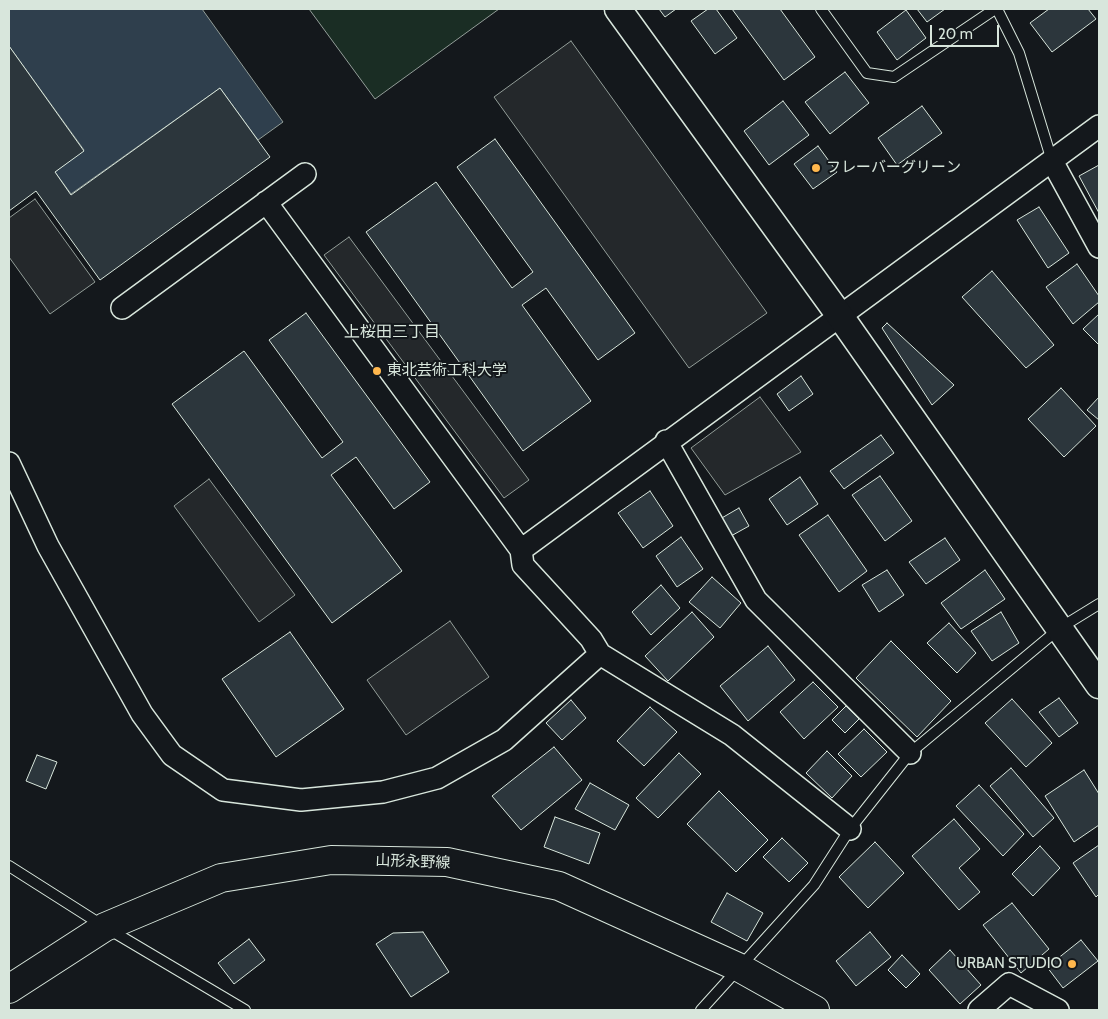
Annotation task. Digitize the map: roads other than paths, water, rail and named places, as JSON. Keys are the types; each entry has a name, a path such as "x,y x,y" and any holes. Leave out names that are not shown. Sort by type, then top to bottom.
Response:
{"main road":[{"name":"山形永野線","path":"9,989 105,927 221,878 331,860 447,862 559,886 740,968 815,1010"}],"street":[{"path":"618,9 840,316 1099,685"},
{"path":"521,550 666,441 1099,126"},
{"path":"1052,161 1099,247"},
{"path":"122,308 305,174"},
{"path":"266,202 521,550 523,565 591,639 600,654 732,735 850,829"},
{"path":"666,441 756,600 910,753"},
{"path":"9,463 48,546 142,714 172,755 223,790 301,800 383,792 437,778 504,740 600,654"},
{"path":"979,1010 1009,984 1058,1010"}],"lane":[{"path":"821,9 867,73 894,78 996,9 1018,53 1052,161"},
{"path":"701,1010 814,885 850,829 910,753 1060,628 1099,604"},
{"path":"9,866 105,927 245,1010"}],"water":[{"path":"9,9 202,9 283,122 258,140 220,88 71,194 55,172 84,150 9,46"}],"place":[{"name":"フレーバーグリーン","path":"816,168"},
{"name":"東北芸術工科大学","path":"377,371"},
{"name":"URBAN STUDIO","path":"1072,964"}],"district":[{"name":"上桜田三丁目","path":"392,332"}]}
